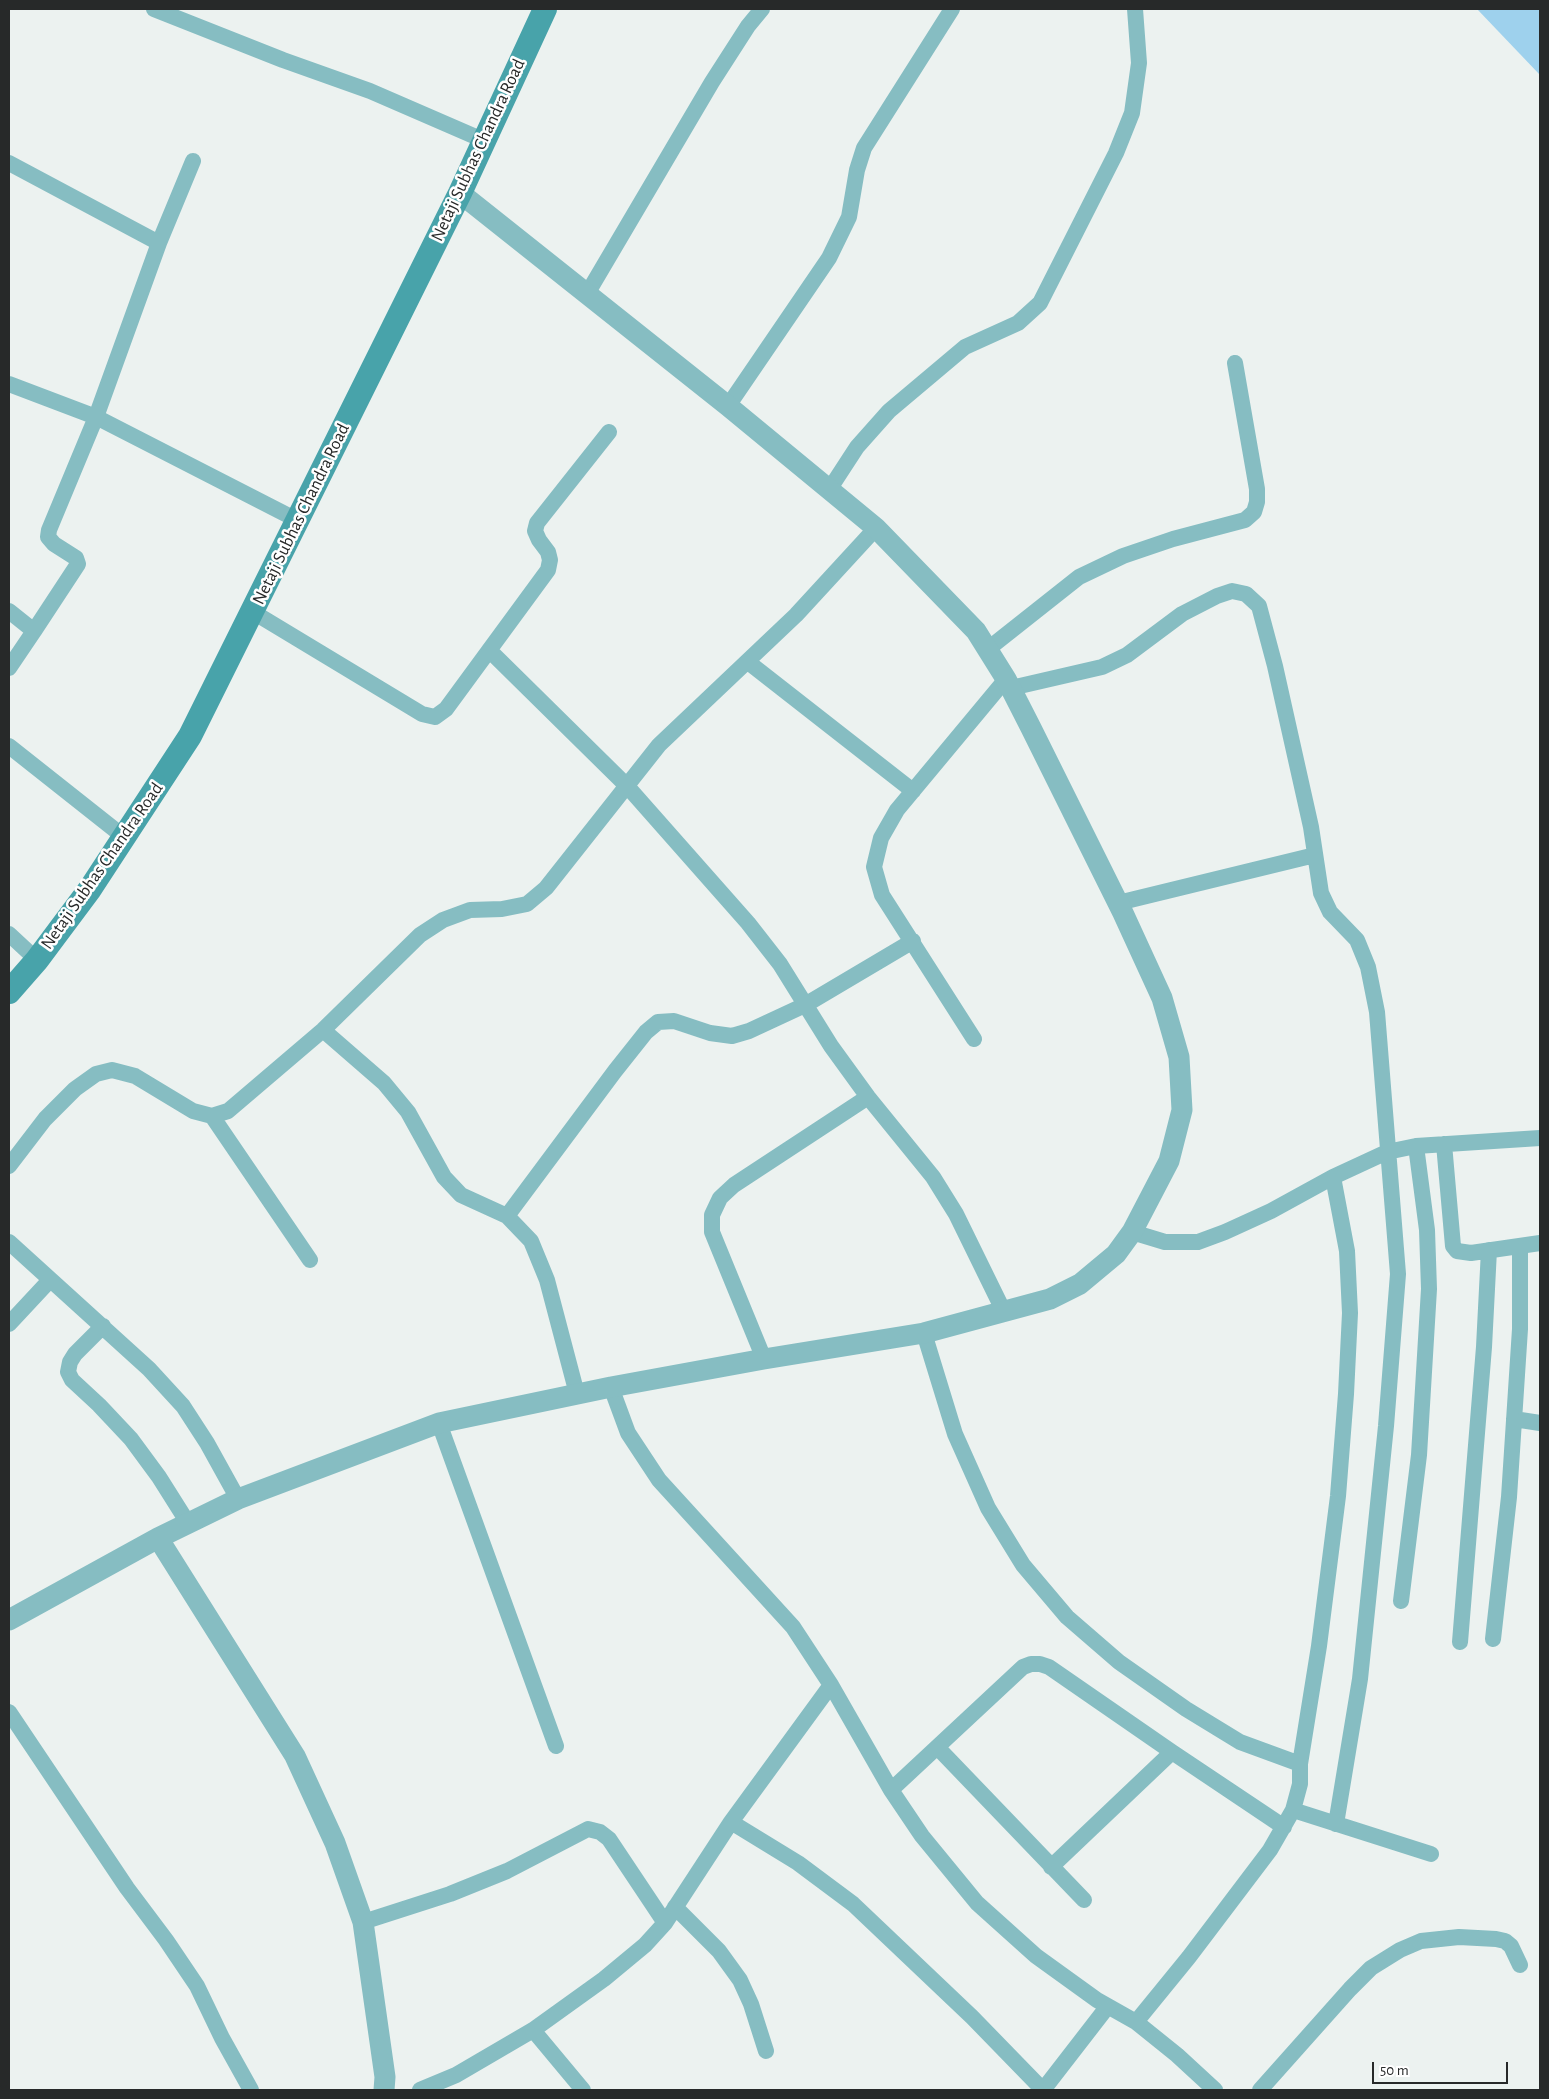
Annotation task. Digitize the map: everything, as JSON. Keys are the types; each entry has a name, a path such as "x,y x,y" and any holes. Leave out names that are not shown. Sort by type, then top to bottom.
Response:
{"main road":[{"name":"Netaji Subhas Chandra Road","path":"9,992 37,960 90,889 190,736 460,193 545,9"}],"street":[{"path":"154,9 283,60 370,91 483,140"},
{"path":"587,294 712,82 748,26 762,9"},
{"path":"728,406 829,258 849,217 857,170 864,148 952,9"},
{"path":"829,490 857,447 889,411 965,347 1018,323 1040,303 1116,153 1132,113 1139,63 1135,9"},
{"path":"9,668 78,564 76,558 54,544 48,537 49,530 96,417 159,243 193,161"},
{"path":"9,163 159,243"},
{"path":"9,1620 158,1538 238,1499 439,1423 611,1387 764,1359 924,1333 1050,1300 1080,1284 1116,1254 1132,1232 1169,1161 1182,1110 1179,1057 1162,998 1118,903 1008,683 976,631 876,528 728,406 460,193"},
{"path":"988,649 1079,577 1123,556 1172,538 1245,520 1254,512 1257,502 1257,489 1235,363"},
{"path":"9,384 96,417 297,520"},
{"path":"253,612 422,714 435,716 446,709 548,570 550,560 548,552 535,531 537,523 609,432"},
{"path":"9,1166 45,1119 75,1089 96,1074 112,1070 135,1076 193,1111 212,1116 228,1111 323,1030 420,936 443,920 470,910 502,909 527,904 546,888 659,745 704,700 748,662 796,615 876,528"},
{"path":"974,1039 882,895 874,867 881,838 897,810 1008,683 1102,667 1127,655 1182,614 1217,596 1232,591 1246,594 1259,606 1275,666 1315,855 1321,893 1330,912 1357,940 1368,967 1377,1012 1398,1274 1395,1326 1360,1679 1336,1824"},
{"path":"9,611 34,631"},
{"path":"489,650 628,786 748,923 780,964 805,1005 868,1097 933,1177 956,1214 1004,1312"},
{"path":"748,662 913,790"},
{"path":"9,746 124,837"},
{"path":"1118,903 1315,855"},
{"path":"9,934 37,960"},
{"path":"507,1216 615,1071 646,1032 658,1022 674,1021 710,1033 732,1036 749,1031 805,1005 913,941"},
{"path":"323,1030 384,1083 408,1112 444,1176 461,1195 507,1216 531,1241 547,1280 577,1394"},
{"path":"764,1359 712,1232 712,1215 720,1198 734,1185 868,1097"},
{"path":"212,1116 310,1260"},
{"path":"1132,1232 1165,1242 1198,1242 1271,1211 1334,1177 1388,1152 1416,1146 1540,1138"},
{"path":"1444,1144 1453,1246 1462,1253 1540,1243"},
{"path":"1402,1601 1418,1455 1429,1289 1427,1230 1416,1146"},
{"path":"1136,2022 1270,1850 1293,1810 1300,1784 1300,1764 1319,1646 1338,1496 1346,1394 1350,1313 1347,1251 1334,1177"},
{"path":"9,1242 149,1369 183,1406 207,1443 238,1499"},
{"path":"1493,1639 1509,1497 1520,1329 1520,1246"},
{"path":"1460,1642 1484,1347 1489,1250"},
{"path":"9,1324 50,1280"},
{"path":"103,1326 75,1354 70,1362 68,1372 72,1380 99,1405 131,1440 159,1477 188,1523"},
{"path":"924,1333 955,1434 988,1508 1023,1565 1067,1617 1119,1662 1186,1709 1240,1742 1300,1764"},
{"path":"611,1387 628,1433 659,1480 793,1627 830,1685 891,1790 922,1836 977,1903 1036,1956 1108,2006 1136,2022 1177,2055 1215,2090"},
{"path":"1514,1419 1540,1423"},
{"path":"439,1423 556,1746"},
{"path":"158,1538 294,1756 335,1843 363,1922 385,2077 384,2090"},
{"path":"891,1790 1023,1667 1040,1664 1050,1667 1284,1827"},
{"path":"420,2090 456,2075 533,2030 604,1979 645,1945 665,1923 731,1822 830,1685"},
{"path":"9,1712 122,1880 197,1986 250,2090"},
{"path":"938,1748 1084,1900"},
{"path":"1051,1867 1172,1752"},
{"path":"1293,1810 1432,1854"},
{"path":"731,1822 798,1863 853,1904 972,2017 1043,2090 1108,2006"},
{"path":"363,1922 450,1894 507,1871 588,1829 600,1832 609,1839 665,1923"},
{"path":"675,1907 719,1951 740,1980 751,2004 766,2051"},
{"path":"1260,2090 1350,1989 1371,1968 1400,1950 1421,1941 1459,1937 1496,1939 1505,1941 1511,1946 1520,1965"},
{"path":"533,2030 583,2090"}],"water":[{"path":"1477,9 1540,9 1540,75"}]}
